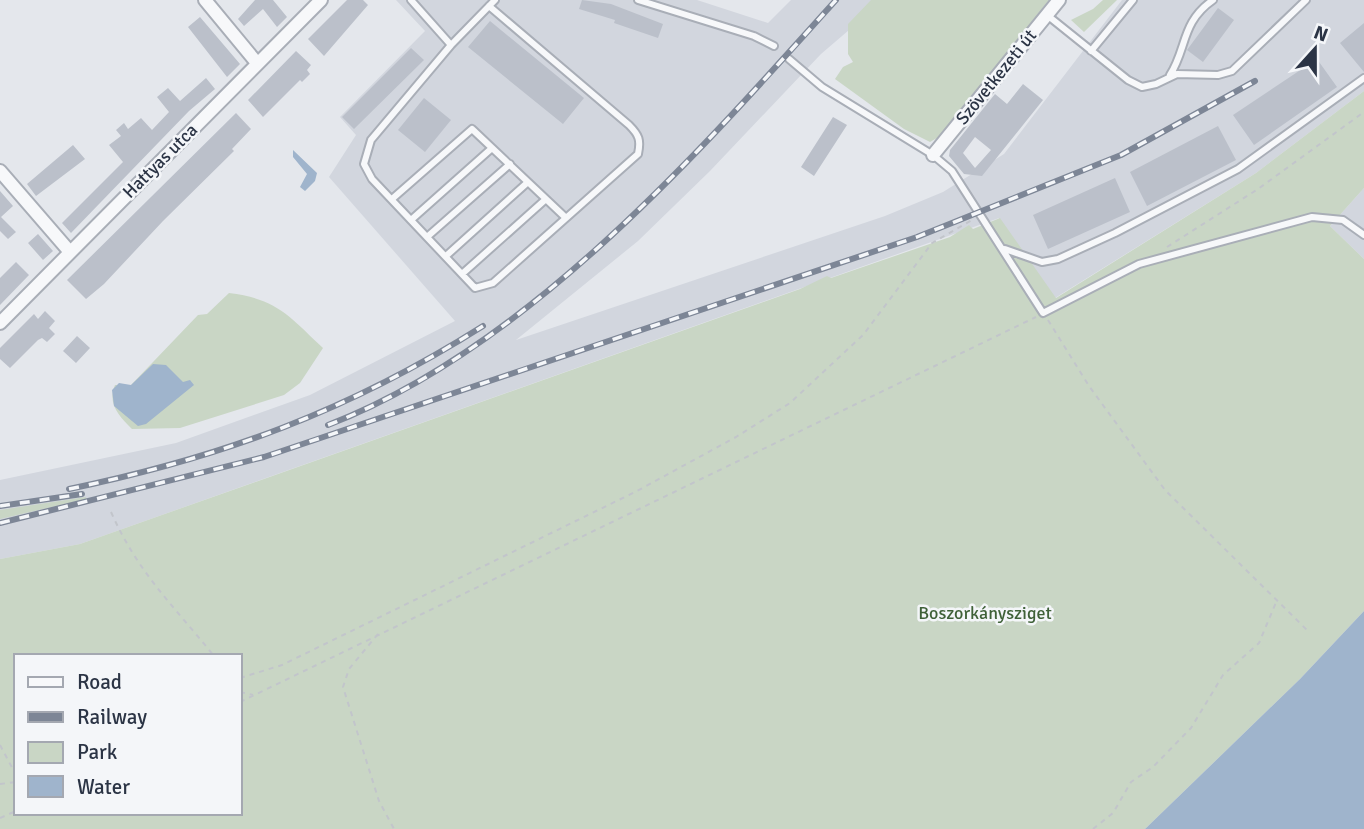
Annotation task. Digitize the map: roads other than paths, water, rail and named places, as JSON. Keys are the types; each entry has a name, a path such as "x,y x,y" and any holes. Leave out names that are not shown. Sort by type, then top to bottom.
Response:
{"street":[{"path":"205,0 257,64"},
{"name":"Hattyas utca","path":"0,323 321,0"},
{"name":"Szövetkezeti út","path":"933,155 1059,0"},
{"path":"0,171 70,252"}],"lane":[{"path":"411,0 451,45"},
{"path":"489,6 638,133 641,142 638,153 493,283 475,288 372,179 364,164 365,151 371,140 451,45 489,6 495,0"},
{"path":"638,0 754,36 774,46"},
{"path":"1091,51 1133,0"},
{"path":"1170,75 1182,41 1194,20 1213,0"},
{"path":"1046,15 1128,80 1142,87 1156,84 1170,75 1218,75 1232,71 1306,0"},
{"path":"789,59 822,87 933,155 959,180 1043,313 1139,264 1312,217 1343,220 1364,235"},
{"path":"1003,248 1042,261 1058,259 1115,233 1238,169 1364,78"},
{"path":"392,199 472,129 566,218"},
{"path":"411,220 492,148"},
{"path":"427,237 510,164"},
{"path":"446,256 528,182"},
{"path":"462,274 546,199"}],"water":[{"path":"293,150 317,173 315,181 305,191 300,187 307,174 293,157"},
{"path":"153,364 166,365 183,382 190,380 194,385 146,424 138,426 114,406 112,390 119,383 131,385"},
{"path":"1364,611 1364,829 1145,829 1300,679"}],"railway":[{"path":"328,425 401,391 472,348 539,298 604,242 666,183 836,0"},
{"path":"0,523 264,457 917,237 1121,155 1255,81"},
{"path":"69,489 180,462 284,427 384,382 483,326"},
{"path":"0,506 82,494"}],"park label":[{"name":"Boszorkánysziget","path":"985,613"}]}
